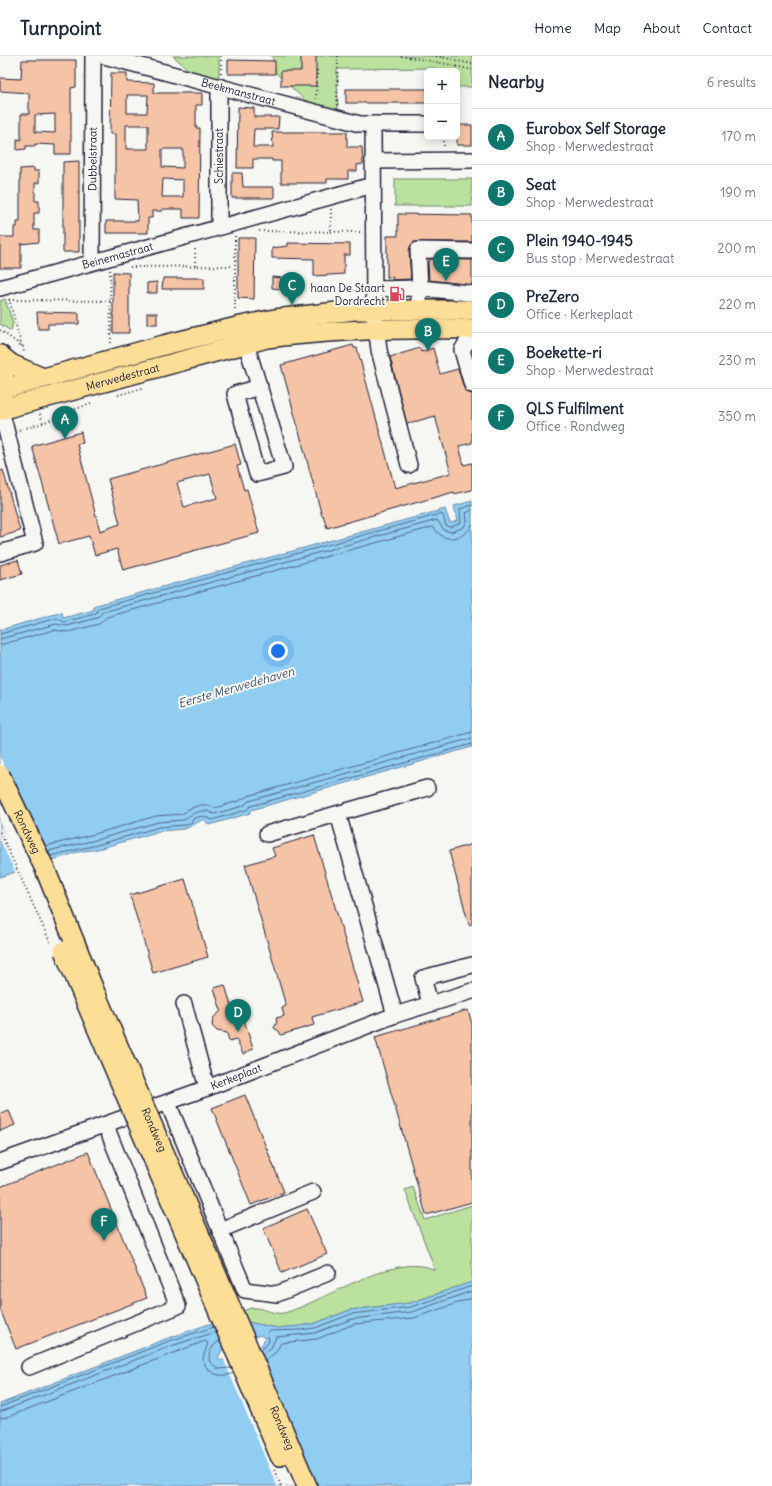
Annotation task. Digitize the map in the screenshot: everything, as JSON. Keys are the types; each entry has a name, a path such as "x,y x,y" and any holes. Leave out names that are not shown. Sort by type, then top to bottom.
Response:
{"main road":[{"name":"Merwedestraat","path":"0,410 243,334 294,316 355,310 443,310 471,299"},
{"name":"Merwedestraat","path":"1,390 43,378 243,334 311,332 377,333 472,329"},
{"path":"0,355 10,364 43,378"},
{"path":"0,355 4,367 0,410"},
{"name":"Rondweg","path":"0,775 45,869 94,990 307,1486"},
{"name":"Rondweg","path":"0,805 32,872 81,994 292,1486"}],"street":[{"name":"Dubbelstraat","path":"92,56 92,262"},
{"name":"Beekmanstraat","path":"104,56 360,124 424,124"},
{"name":"Schiestraat","path":"219,226 219,94 221,87"},
{"path":"373,125 374,310 379,350 410,465"},
{"path":"373,161 472,160"},
{"name":"Beinemastraat","path":"5,291 108,257 373,185"},
{"path":"418,310 420,288 418,250 472,250"},
{"name":"Merwedestraat","path":"374,289 420,288 471,299"},
{"path":"243,334 260,387 284,467 257,474 235,394 260,387"},
{"path":"472,334 462,350 472,385"},
{"path":"0,410 35,543 0,553"},
{"path":"267,834 427,788"},
{"path":"338,814 395,1015"},
{"path":"430,1003 423,978 472,964"},
{"name":"Kerkeplaat","path":"0,1162 168,1103 192,1099 207,1088 252,1076 395,1015 472,991"},
{"path":"184,1004 207,1088"},
{"path":"168,1103 245,1290 277,1294 328,1273"},
{"path":"30,1367 178,1306 106,1126"},
{"path":"220,1230 313,1192"}],"path":[{"path":"221,56 221,87"},
{"path":"337,118 338,56"},
{"path":"401,56 448,64 472,70"},
{"path":"436,56 472,64"},
{"path":"316,70 316,113"},
{"path":"328,197 332,211 331,232"},
{"path":"234,222 234,266 243,334"},
{"path":"257,231 373,232"},
{"path":"192,234 195,244 195,266"},
{"path":"108,257 110,267 111,346"},
{"name":"Beinemastraat","path":"126,267 234,266"},
{"path":"23,347 5,291 110,301"},
{"path":"7,434 43,423"}],"green space":[{"path":"173,56 219,56 219,83 196,76"},
{"path":"272,56 472,56 472,87 460,87 460,68 339,69 337,70 338,115 313,108 276,73"},
{"path":"395,179 472,179 472,206 395,206"},
{"path":"5,299 13,323 11,331 0,324 0,301"},
{"path":"413,1187 425,1220 472,1205 472,1282 410,1303 350,1310 313,1324 277,1328 243,1321 240,1312 251,1308 284,1313 381,1272 401,1267 419,1266 435,1270 405,1190"}],"water":[{"name":"Eerste Merwedehaven","path":"472,501 472,747 251,810 250,813 213,824 209,825 204,819 185,829 160,831 98,849 78,852 0,877 0,630 62,612 63,618 94,610 93,606 445,509 450,523 458,521 454,506"},
{"path":"472,1282 472,1486 0,1486 0,1404 168,1338 209,1324 243,1321 277,1328 300,1326 313,1324 350,1310 410,1303","holes":["260,1335 265,1338 262,1345 226,1360 221,1360 218,1358 222,1350"]}],"pier":[{"path":"0,757 51,862 16,874 0,840 0,826 6,836 0,823"},
{"path":"256,1345 316,1486 277,1486 223,1358"}],"building":[{"path":"301,56 316,56 316,86 281,86 281,71 301,71"},
{"path":"22,60 76,60 76,87 71,88 71,154 55,154 55,145 35,144 35,146 26,146 26,149 17,150 17,139 21,140 21,114 29,114 29,93 0,91 0,78 21,79","holes":["55,114 55,133 35,132 35,115"]},
{"path":"228,60 275,61 275,74 228,74"},
{"path":"111,73 127,73 127,82 154,83 154,93 202,93 202,105 196,105 196,128 200,128 199,218 183,218 183,209 162,209 162,211 152,211 152,218 148,218 148,233 106,233 106,221 138,221 137,200 115,199 115,134 110,134","holes":["127,95 148,95 147,113 127,113","126,125 148,125 148,149 126,149","162,149 183,149 183,168 162,167","163,179 183,180 183,197 162,197"]},
{"path":"346,89 424,89 424,103 346,103"},
{"path":"238,107 254,108 254,117 279,117 278,129 254,129 253,147 273,147 272,132 347,132 347,147 362,147 363,164 357,165 357,171 348,171 348,179 327,179 327,183 281,183 281,161 272,161 272,159 253,159 253,168 237,168"},
{"path":"460,125 472,125 472,145 457,145 457,140 460,140"},
{"path":"79,161 79,252 63,252 63,162"},
{"path":"34,168 34,171 39,171 39,183 35,183 35,201 39,201 39,213 34,213 34,230 39,230 39,242 21,244 21,268 0,268 0,237 14,237 14,227 17,227 17,222 20,222 20,169"},
{"path":"232,173 242,173 243,187 274,187 274,198 232,198"},
{"path":"398,214 472,215 472,242 414,242 409,250 411,279 392,280 393,277 387,277 387,236 398,236"},
{"path":"238,238 255,238 254,299 238,298"},
{"path":"288,243 350,244 350,255 344,255 344,274 314,276 314,259 272,258 272,248 288,246"},
{"path":"430,259 472,260 472,285 429,280 428,262"},
{"path":"113,272 129,273 129,333 113,333"},
{"path":"272,277 282,278 281,289 272,288"},
{"path":"163,278 204,278 204,289 162,289"},
{"path":"157,282 157,293 147,293 147,283"},
{"path":"37,312 79,313 79,324 48,324 48,329 38,329"},
{"path":"147,313 157,313 157,324 147,324"},
{"path":"353,345 354,348 357,348 395,488 451,473 435,416 407,424 390,357 420,348 421,352 433,348 440,374 458,369 466,392 472,394 472,443 459,446 464,465 472,463 472,490 454,494 454,492 327,528 323,515 322,516 281,365"},
{"path":"81,432 83,443 77,444 100,531 120,524 108,479 235,444 241,465 237,466 244,490 247,489 259,533 123,570 117,549 95,555 89,536 59,544 32,446","holes":["210,474 217,498 184,507 177,483"]},
{"path":"3,470 20,531 0,537 0,471"},
{"path":"18,560 22,574 0,580 0,565"},
{"path":"314,835 363,1002 312,1017 314,1025 281,1035 279,1031 274,1028 277,1022 276,1018 284,1016 282,1008 286,1006 245,865 275,856 272,848"},
{"path":"472,844 472,924 469,925 449,851"},
{"path":"185,879 208,957 153,973 130,895"},
{"path":"225,985 233,1012 241,1010 253,1049 243,1054 236,1039 229,1041 227,1033 217,1031 212,1026 213,1018 221,1011 214,988"},
{"path":"468,1010 472,1024 472,1202 426,1215 375,1037"},
{"path":"245,1095 284,1192 251,1205 212,1108"},
{"path":"9,1111 15,1125 0,1131 0,1114"},
{"path":"88,1152 147,1298 16,1349 0,1309 0,1187"},
{"path":"307,1209 327,1254 282,1273 263,1228"}],"place":[{"name":"Boekette-ri","path":"446,281"},
{"name":"haan De Staart Dordrecht","path":"397,294"},
{"name":"Plein 1940-1945","path":"292,305"},
{"name":"Seat","path":"428,351"},
{"name":"Eurobox Self Storage","path":"65,439"},
{"name":"PreZero","path":"238,1032"},
{"name":"QLS Fulfilment","path":"104,1241"}]}
